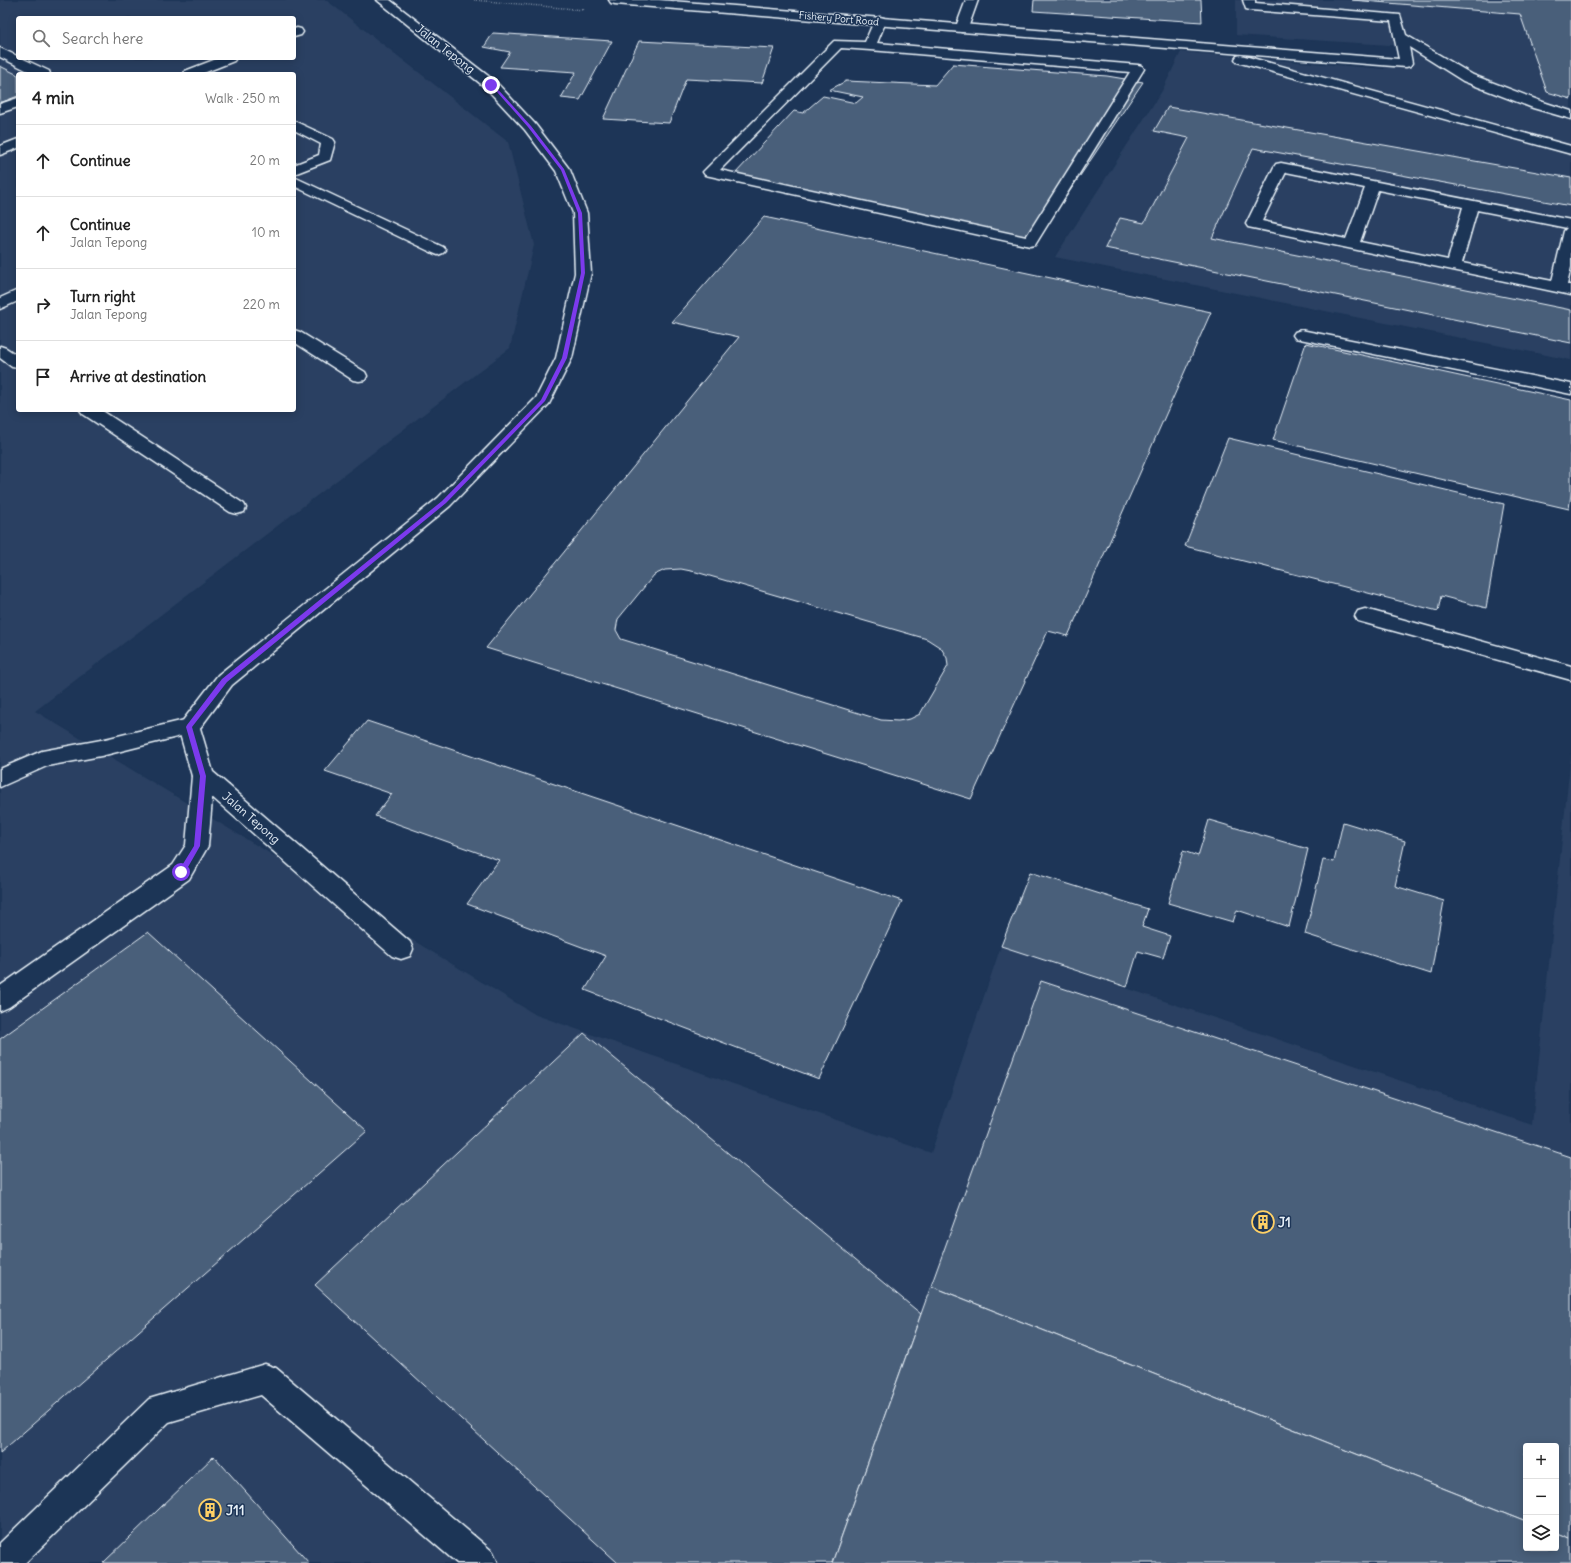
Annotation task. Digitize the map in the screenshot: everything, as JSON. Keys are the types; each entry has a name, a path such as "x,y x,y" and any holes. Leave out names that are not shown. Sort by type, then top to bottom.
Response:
{"street":[{"name":"Jalan Tepong","path":"189,727 224,680 444,502 543,400 564,358 583,273 580,213 563,170 530,127 491,85 383,0"},
{"name":"Fishery Port Road","path":"614,0 1190,45"},
{"path":"962,28 972,0"},
{"path":"1190,45 1406,63 1396,18 1250,6 1249,0"},
{"path":"870,46 880,21"},
{"path":"1399,36 1468,78 1538,105 1571,115"},
{"path":"838,44 870,46 901,49 1138,69 1030,242 710,172 838,44"},
{"path":"1190,45 1571,150"},
{"path":"0,52 40,72"},
{"path":"197,72 225,60"},
{"path":"0,109 16,103"},
{"path":"296,126 328,142 325,157 296,169"},
{"path":"0,151 16,145"},
{"path":"1571,224 1281,167 1253,224 1565,288 1571,231"},
{"path":"296,182 438,250"},
{"path":"1351,245 1373,186"},
{"path":"1454,265 1470,205"},
{"path":"0,304 16,297"},
{"path":"1301,335 1571,389"},
{"path":"296,336 358,376"},
{"path":"0,351 16,362"},
{"path":"92,412 237,508"},
{"path":"1364,616 1571,673"},
{"path":"0,779 42,759 102,748 189,727 203,776 197,846 181,872 0,1000"},
{"name":"Jalan Tepong","path":"203,776 401,949"},
{"path":"2,1563 160,1410 265,1379 482,1563"}],"shaded area":[{"path":"0,0 326,0 508,142 534,245 510,348 35,711 536,1015 931,1153 1001,946 1532,1125 1571,754 1571,1563 0,1563"},
{"path":"1236,0 1571,0 1571,360 1055,257 1162,91 1181,52 1384,69 1405,46 1236,35"}],"building":[{"path":"1034,0 1201,0 1202,22 1033,11"},
{"path":"1352,0 1571,0 1571,99 1547,92 1520,14"},
{"path":"493,33 612,41 580,100 561,98 576,72 500,67 510,52 484,47"},
{"path":"639,41 774,48 762,83 686,79 669,123 603,119"},
{"path":"953,64 1107,76 1143,82 1037,240 734,175 794,111 803,113 823,96 856,103 863,97 829,90 846,81 935,85"},
{"path":"0,66 16,74 16,97 0,103"},
{"path":"1168,107 1571,178 1571,206 1253,148 1212,238 1571,310 1571,343 1105,248 1120,218 1144,223 1189,138 1154,131"},
{"path":"764,217 1211,312 1068,636 1048,631 971,799 486,648 739,337 672,322","holes":["681,569 696,572 927,639 941,648 947,658 948,666 920,714 910,719 898,721 881,720 621,639 616,630 618,619 654,575 665,570"]},
{"path":"1306,343 1571,400 1571,494 1569,509 1273,440"},
{"path":"1228,438 1504,504 1486,608 1441,596 1438,611 1185,546"},
{"path":"367,721 902,901 819,1079 585,990 606,956 467,904 499,860 375,816 392,794 325,771"},
{"path":"1209,820 1308,849 1289,927 1237,910 1233,922 1168,903 1183,851 1198,856"},
{"path":"1343,822 1405,841 1395,886 1444,901 1431,974 1305,934 1323,860 1334,862"},
{"path":"1030,872 1148,909 1142,927 1170,936 1163,958 1138,951 1127,987 1001,946"},
{"path":"148,932 367,1131 0,1453 0,1039"},
{"name":"J1","path":"1041,981 1571,1157 1571,1539 1559,1534 1559,1443 1523,1443 1523,1520 931,1286"},
{"path":"584,1033 921,1314 832,1563 618,1563 315,1285"},
{"path":"931,1286 1523,1520 1523,1551 1559,1551 1559,1534 1571,1539 1571,1563 832,1563"},
{"name":"J11","path":"214,1456 309,1563 103,1563"}],"place":[{"name":"J1","path":"1263,1222"},
{"name":"J11","path":"210,1510"}],"route":[{"path":"181,872 197,846 203,776 189,727 224,680 444,502 543,400 564,358 583,273 580,213 563,170 530,127 491,85"}]}
